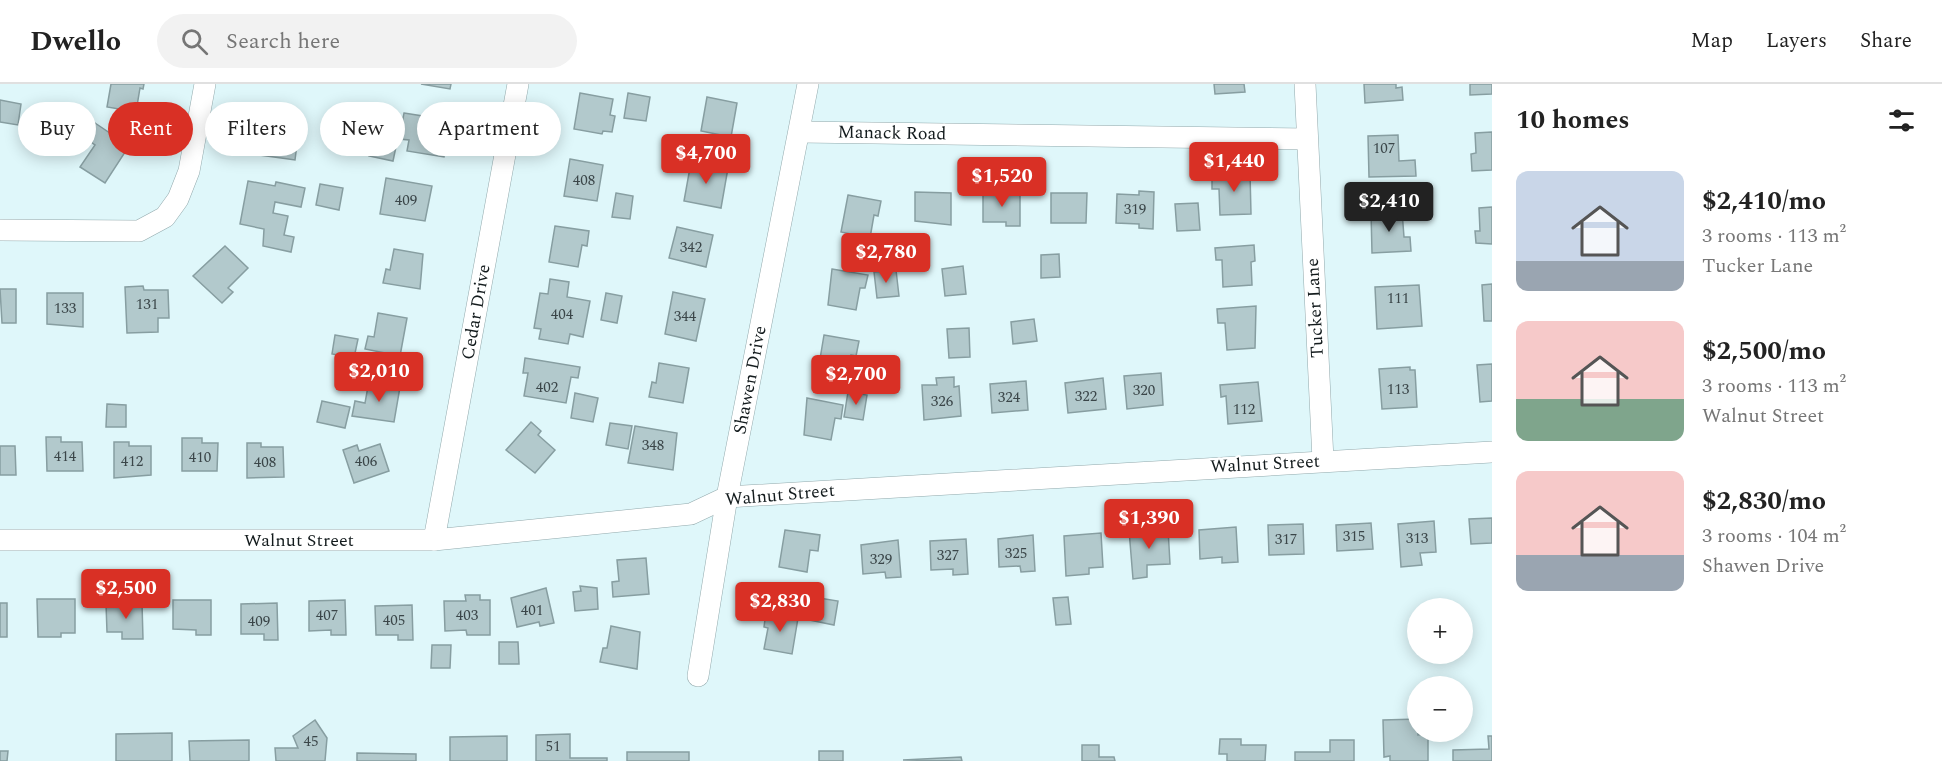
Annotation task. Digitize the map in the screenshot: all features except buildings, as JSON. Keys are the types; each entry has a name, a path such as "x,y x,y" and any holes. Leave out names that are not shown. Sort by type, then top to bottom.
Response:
{"street":[{"path":"0,230 139,231 165,217 178,199 189,171 205,84"},
{"name":"Cedar Drive","path":"434,540 518,84"},
{"name":"Shawen Drive","path":"698,676 727,497 808,84"},
{"name":"Tucker Lane","path":"1305,84 1323,460"},
{"name":"Manack Road","path":"800,132 1308,139"},
{"name":"Walnut Street","path":"0,540 434,540 691,514 727,497 1323,460 1492,452"}]}
